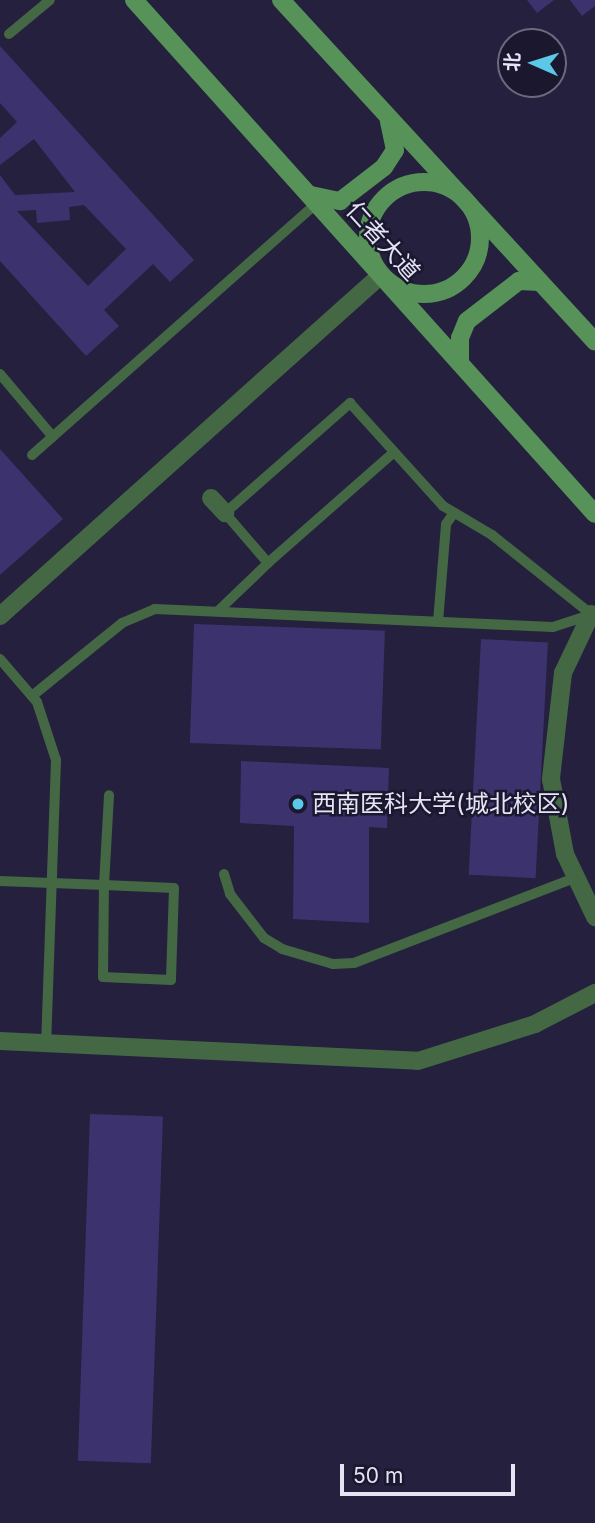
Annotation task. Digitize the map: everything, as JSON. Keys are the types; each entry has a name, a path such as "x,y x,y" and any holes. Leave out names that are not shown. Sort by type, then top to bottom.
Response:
{"street":[{"name":"仁者大道","path":"134,0 595,514"},
{"path":"281,0 595,342"},
{"path":"312,198 327,202 340,201 384,167 395,150 395,132 387,115"},
{"path":"435,183 470,205 480,240 474,264 458,283 446,290 418,295 404,291 381,275 368,250 367,236 375,209 395,189 435,183"},
{"path":"0,616 381,275"},
{"path":"460,363 460,338 467,321 519,281 540,282"},
{"path":"211,498 225,513"},
{"path":"593,612 563,673 552,746 556,821 574,878 595,917"},
{"path":"0,1041 418,1061 535,1024 595,993"}],"lane":[{"path":"9,34 51,0"},
{"path":"32,455 312,198"},
{"path":"0,374 53,437"},
{"path":"32,696 139,614 155,609 553,627 572,624 593,612 522,556 454,513 393,453 351,403 225,513 268,563"},
{"path":"218,611 268,563 393,453"},
{"path":"438,622 446,524 454,513"},
{"path":"0,659 32,696 49,730 56,760 47,1044"},
{"path":"0,881 104,885 174,888 171,980 103,977 104,885 109,795"},
{"path":"225,874 230,894 264,938 282,949 333,964 354,963 574,878"}],"shaded area":[{"name":"西南医科大学(城北校区)","path":"0,0 595,0 595,1523 0,1523"}],"building":[{"path":"527,0 554,0 537,13"},
{"path":"570,0 595,0 595,6 582,16"},
{"path":"0,46 194,260 170,282 153,264 104,310 119,326 86,356 0,261 0,175 15,195 75,192 34,139 0,165 0,138 17,122 0,103","holes":["84,205 126,249 88,286 17,211 36,210 37,223 70,220 69,207"]},
{"path":"0,449 63,519 0,575"},
{"path":"194,624 385,631 381,750 190,743"},
{"path":"481,639 548,643 536,878 469,875"},
{"path":"241,761 389,768 387,828 369,827 369,923 293,919 294,826 240,823"},
{"path":"90,1114 163,1117 151,1463 78,1461"}],"place":[{"name":"西南医科大学(城北校区)","path":"298,804"}]}
